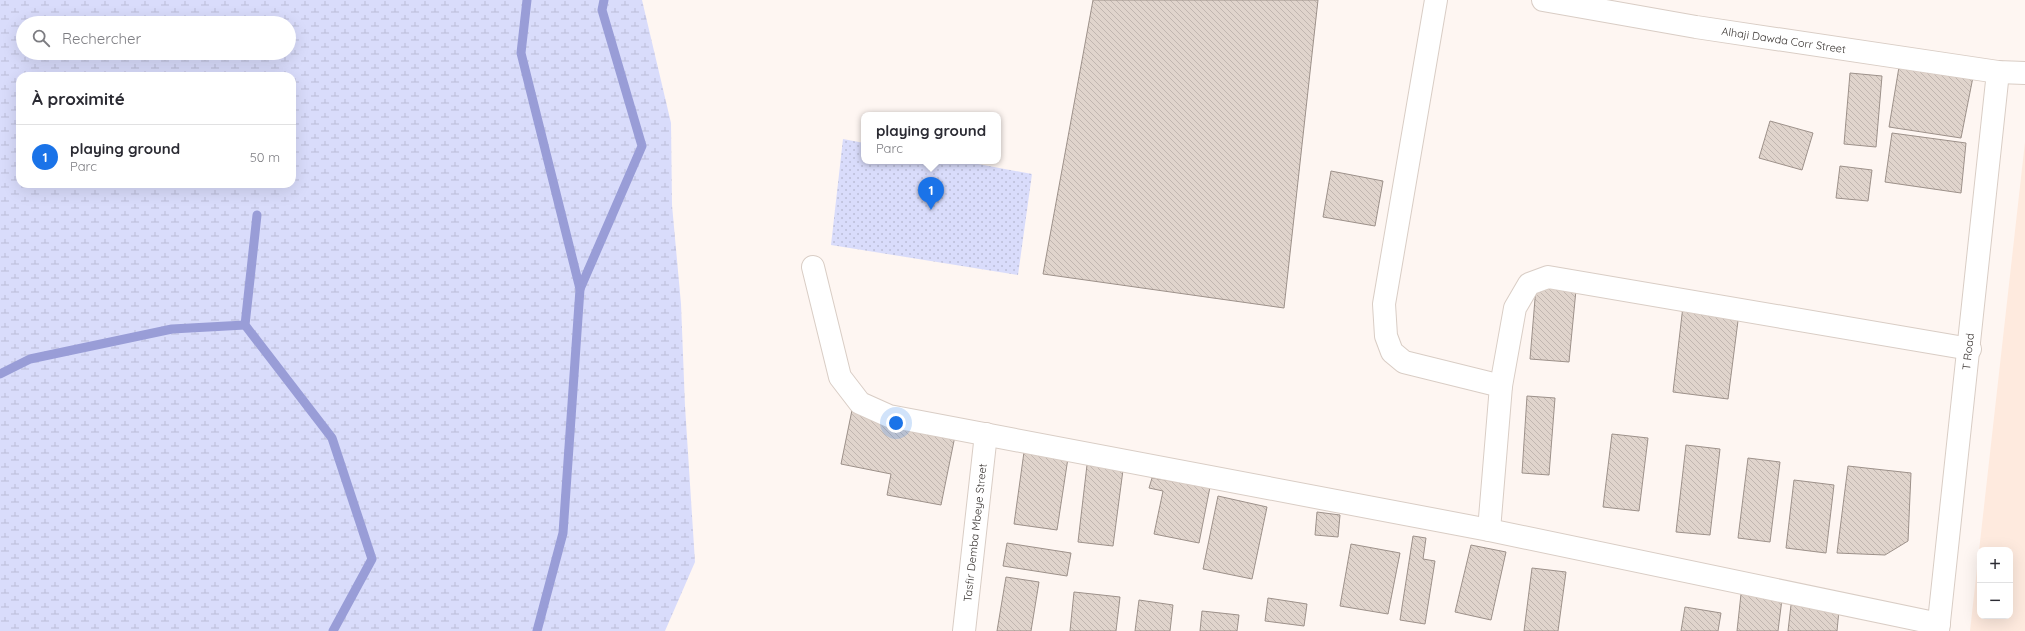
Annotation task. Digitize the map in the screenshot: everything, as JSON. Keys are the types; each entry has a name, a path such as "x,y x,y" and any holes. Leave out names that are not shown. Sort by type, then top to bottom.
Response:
{"street":[{"path":"1436,0 1384,304 1386,336 1392,352 1404,362 1501,386"},
{"name":"Alhaji Dawda Corr Street","path":"1543,0 1696,27 1998,72 2025,73"},
{"name":"T Road","path":"1938,628 1970,349 1998,72"},
{"path":"813,267 840,377 860,403 889,416 1489,530 1938,628"},
{"path":"1489,530 1501,386 1515,308 1529,284 1548,277 1970,349"},
{"name":"Tasfir Demba Mbeye Street","path":"964,631 986,434"}],"shaded area":[{"path":"2025,142 2025,631 1970,631 1977,569 1977,619 2013,619 2013,547 1979,547"}],"green space":[{"path":"0,0 642,0 671,123 672,205 681,304 685,406 695,562 665,631 0,631"},
{"path":"843,139 861,142 861,164 978,164 1032,174 1018,275 831,245"}],"building":[{"path":"1093,0 1318,0 1284,308 1043,274"},
{"path":"1899,67 1973,77 1961,138 1889,127"},
{"path":"1850,73 1882,76 1876,147 1844,144"},
{"path":"1770,121 1813,133 1802,170 1759,158"},
{"path":"1892,133 1966,143 1961,193 1885,182"},
{"path":"1840,166 1872,170 1868,201 1836,198"},
{"path":"1331,171 1383,181 1375,226 1323,217"},
{"path":"1536,287 1576,290 1569,362 1530,359"},
{"path":"1683,306 1739,313 1728,399 1673,392"},
{"path":"1527,396 1555,398 1549,475 1522,473"},
{"path":"852,410 956,431 941,505 887,495 891,474 841,464"},
{"path":"1612,434 1648,438 1639,511 1603,507"},
{"path":"1686,445 1720,449 1710,535 1676,532"},
{"path":"1024,452 1068,458 1057,530 1014,524"},
{"path":"1748,458 1780,462 1770,542 1738,538"},
{"path":"1087,465 1123,470 1113,546 1078,542"},
{"path":"1848,466 1911,473 1908,541 1885,555 1837,553"},
{"path":"1152,478 1210,487 1199,543 1154,534 1163,491 1149,488"},
{"path":"1794,480 1834,485 1826,553 1786,548"},
{"path":"1218,496 1267,507 1252,579 1203,569"},
{"path":"1317,512 1340,515 1338,537 1315,535"},
{"path":"1413,536 1426,538 1423,559 1435,561 1425,624 1400,620"},
{"path":"1007,543 1071,553 1067,576 1003,566"},
{"path":"1351,544 1400,553 1388,614 1340,606"},
{"path":"1471,545 1506,552 1491,620 1455,612"},
{"path":"1532,568 1566,572 1558,631 1524,631"},
{"path":"1006,577 1039,582 1031,631 997,631"},
{"path":"1074,592 1120,597 1116,631 1070,631"},
{"path":"1741,594 1782,599 1778,631 1737,631"},
{"path":"1268,598 1307,604 1304,626 1265,621"},
{"path":"1139,600 1173,605 1170,631 1135,631"},
{"path":"1791,605 1839,610 1837,631 1788,631"},
{"path":"1685,607 1721,613 1718,631 1681,631"},
{"path":"1202,611 1239,615 1237,631 1200,631"}],"waterway":[{"path":"527,0 521,53 580,289 563,533 537,631"},
{"path":"580,289 642,146 602,10 604,0"},
{"path":"257,215 245,325 332,438 372,559 333,631"},
{"path":"0,374 30,359 172,329 245,325"}],"place":[{"name":"playing ground","path":"931,210"}]}
